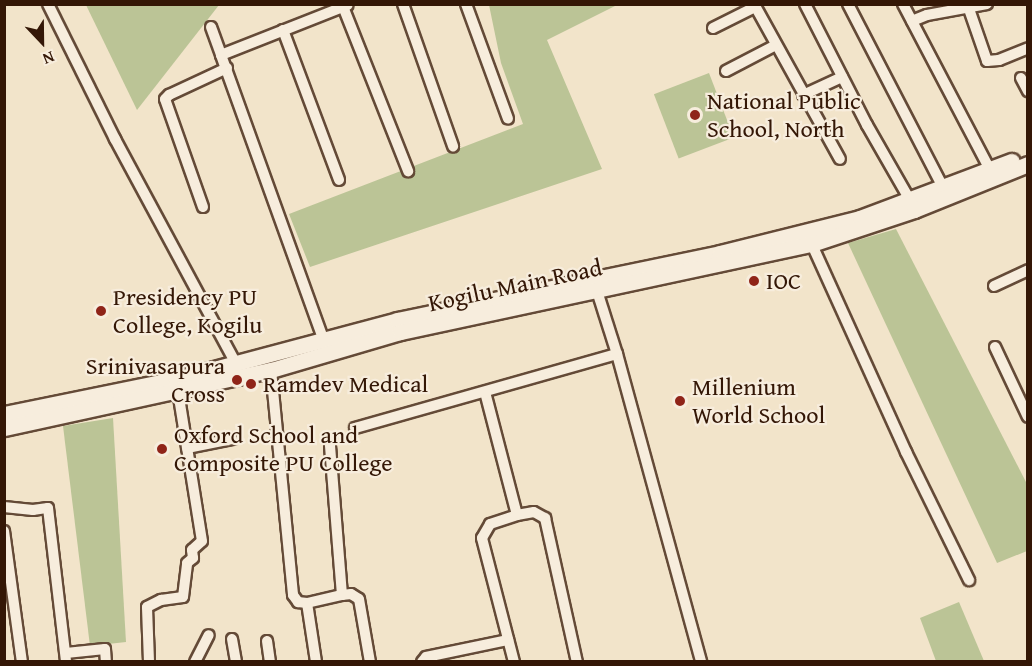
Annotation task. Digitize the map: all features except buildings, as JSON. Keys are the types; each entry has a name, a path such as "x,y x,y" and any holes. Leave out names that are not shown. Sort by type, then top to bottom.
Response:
{"main road":[{"name":"Kogilu Main Road","path":"4,414 271,370 397,320 720,253 808,238 989,168 1028,156"},
{"name":"Kogilu Main Road","path":"4,428 177,385 236,364 597,291 808,238 914,210 1028,164"}],"street":[{"path":"48,4 115,139 236,364"},
{"path":"403,4 453,146"},
{"path":"466,4 508,119"},
{"path":"806,4 842,77 910,200"},
{"path":"848,4 943,187"},
{"path":"903,4 989,168"},
{"path":"912,21 942,8 969,9 987,4"},
{"path":"221,55 344,5 408,171"},
{"path":"713,28 754,6 840,159"},
{"path":"969,9 987,61 999,60 1028,48"},
{"path":"211,27 326,347"},
{"path":"283,30 339,180"},
{"path":"726,71 776,45"},
{"path":"203,207 165,99 168,95 227,68"},
{"path":"803,95 842,77"},
{"path":"1022,78 1028,91"},
{"path":"808,238 906,452 969,580"},
{"path":"994,286 1028,270"},
{"path":"597,291 617,354 701,662"},
{"path":"994,347 1028,417"},
{"path":"356,428 617,354"},
{"path":"271,370 293,595 298,602 307,603 351,594 359,599 370,662"},
{"path":"149,662 147,607 160,600 183,597 187,563 193,558 192,550 202,541 177,385"},
{"path":"485,392 517,515"},
{"path":"187,448 232,439"},
{"path":"330,445 342,595"},
{"path":"4,507 33,510 48,508 66,657 105,649 107,661"},
{"path":"514,662 482,538 490,524 534,512 545,518 577,662"},
{"path":"4,531 22,662"},
{"path":"307,603 316,662"},
{"path":"195,662 209,635"},
{"path":"232,639 236,662"},
{"path":"422,662 426,657 508,640"},
{"path":"267,641 270,662"}],"green space":[{"path":"86,5 219,5 137,110"},
{"path":"489,5 617,5 547,40 602,169 310,267 289,214 523,124 501,63"},
{"path":"709,73 734,137 679,159 654,94"},
{"path":"896,229 1027,484 1027,551 997,563 848,243"},
{"path":"113,418 126,642 90,646 63,426"},
{"path":"959,602 984,661 936,661 920,618"}],"place":[{"name":"National Public School, North","path":"695,115"},
{"name":"IOC","path":"754,281"},
{"name":"Presidency PU College, Kogilu","path":"101,311"},
{"name":"Srinivasapura Cross","path":"237,380"},
{"name":"Ramdev Medical","path":"251,384"},
{"name":"Millenium World School","path":"680,401"},
{"name":"Oxford School and Composite PU College","path":"162,449"}]}
